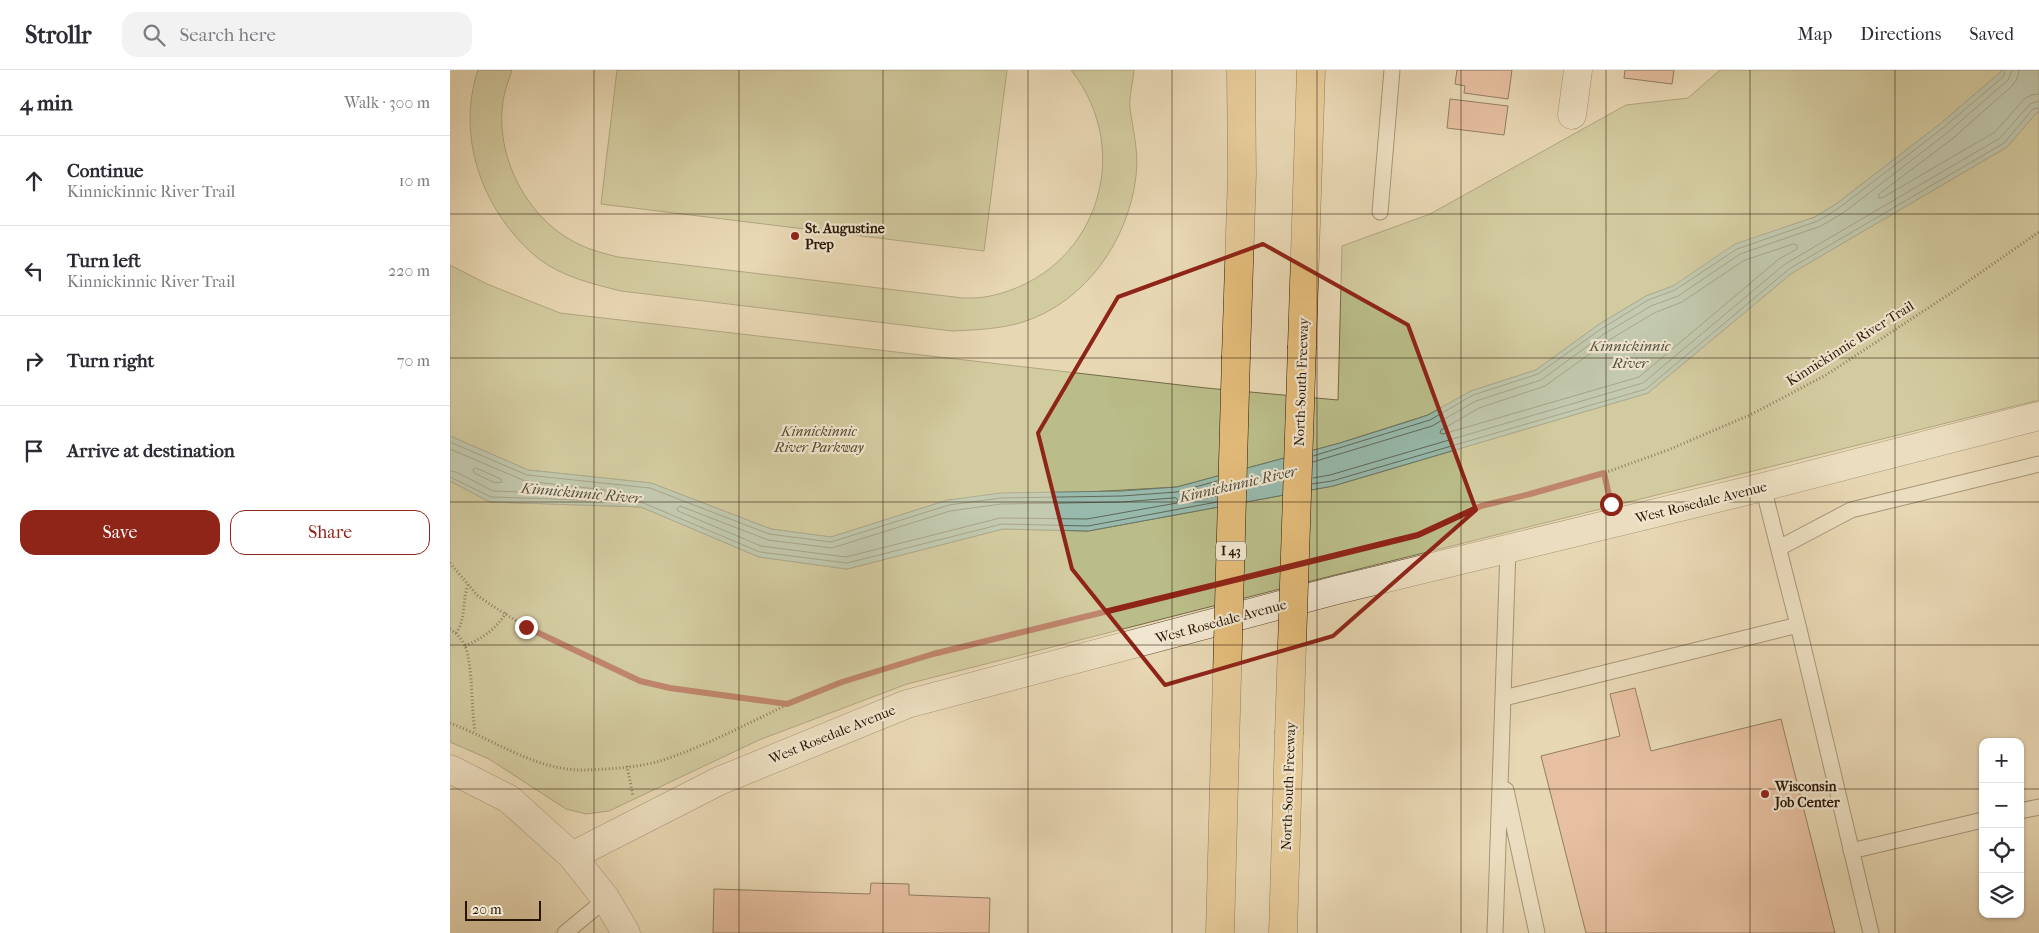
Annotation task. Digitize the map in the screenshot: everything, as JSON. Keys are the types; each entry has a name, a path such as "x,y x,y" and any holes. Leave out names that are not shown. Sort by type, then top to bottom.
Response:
{"highway":[{"name":"I 43","path":"1220,933 1242,174 1241,70"},
{"name":"North-South Freeway","path":"1283,933 1311,70"}],"street":[{"path":"1572,115 1578,70"},
{"name":"West Rosedale Avenue","path":"572,856 719,781 907,704 1336,590 1763,486 2039,416"},
{"path":"450,769 509,799 572,856 606,899 626,933"}],"lane":[{"path":"1380,212 1392,70"},
{"path":"1779,548 1851,510 2038,468"},
{"path":"1763,486 1871,933"},
{"path":"1495,933 1508,549"},
{"path":"1504,698 1798,625"},
{"path":"1501,770 1537,933"},
{"path":"2024,810 2039,807"},
{"path":"1851,851 1979,821"},
{"path":"565,933 606,899"}],"path":[{"name":"Kinnickinnic River Trail","path":"1316,560 1418,535 1481,506 1604,473 1668,450 1750,415 1826,374 1954,291 2039,232"},
{"path":"1604,473 1611,504"},
{"path":"450,562 477,595 526,627 640,681 670,688 787,704"},
{"path":"1251,575 1278,569"},
{"path":"456,634 461,627 464,612 463,599 468,585"},
{"path":"450,723 475,732 531,759 555,767 582,770 627,766 661,760 701,745 787,704 842,682 933,654 1204,587"},
{"path":"465,646 488,634 496,627 506,613"},
{"path":"450,629 465,646 469,660 475,732"},
{"path":"627,766 633,797"}],"highlighted area":[{"path":"1263,244 1408,325 1476,510 1333,636 1165,685 1072,569 1038,433 1118,297"}],"green space":[{"path":"478,70 512,70 504,96 503,137 515,178 526,197 539,214 571,240 588,248 618,257 963,298 990,296 1026,283 1056,263 1079,237 1095,206 1102,172 1101,137 1091,103 1071,70 1134,70 1130,108 1137,167 1132,200 1114,245 1085,284 1066,300 1046,313 1006,326 952,331 621,291 578,279 548,265 520,241 503,220 489,198 479,174 473,148 470,122 472,96"},
{"path":"617,70 1007,70 984,251 601,204"},
{"name":"Kinnickinnic River Parkway","path":"1720,70 2003,70 1940,124 1836,204 1815,217 1778,230 1673,286 1646,296 1598,325 1536,370 1471,391 1428,415 1340,443 1177,487 948,500 831,537 771,529 651,483 528,470 450,436 450,265 487,284 560,313 1206,388 1338,400 1342,246 1430,214 1626,105 1688,98"},
{"path":"2039,110 2039,400 1331,576 907,684 759,740 609,811 586,814 566,809 489,759 450,742 450,481 490,502 641,507 759,557 847,569 1003,529 1088,531 1333,486 1648,393 1792,273 2007,147"}],"water":[{"name":"Kinnickinnic River","path":"2003,70 2039,70 2039,110 2007,147 1792,273 1648,393 1333,486 1088,531 1003,529 847,569 759,557 641,507 490,502 450,481 450,436 528,470 651,483 771,529 831,537 948,500 1001,493 1122,491 1177,487 1340,443 1407,422 1428,415 1471,391 1536,370 1598,325 1646,296 1673,286 1735,244 1815,217 1836,204 1940,124"}],"building":[{"path":"1457,70 1512,70 1508,99 1464,93 1465,86 1455,84"},
{"path":"1625,70 1674,70 1672,84 1624,78"},
{"path":"1450,99 1508,106 1504,135 1447,128"},
{"path":"1635,688 1651,751 1781,719 1835,933 1586,933 1541,756 1620,736 1610,694"},
{"path":"871,883 909,884 909,895 990,898 989,933 713,933 714,889 870,894"}],"place":[{"name":"St. Augustine Prep","path":"795,236"},
{"name":"Wisconsin Job Center","path":"1765,794"}],"route":[{"path":"526,627 640,681 670,688 787,704 842,682 933,654 1418,535 1481,506 1604,473 1611,504"}]}
